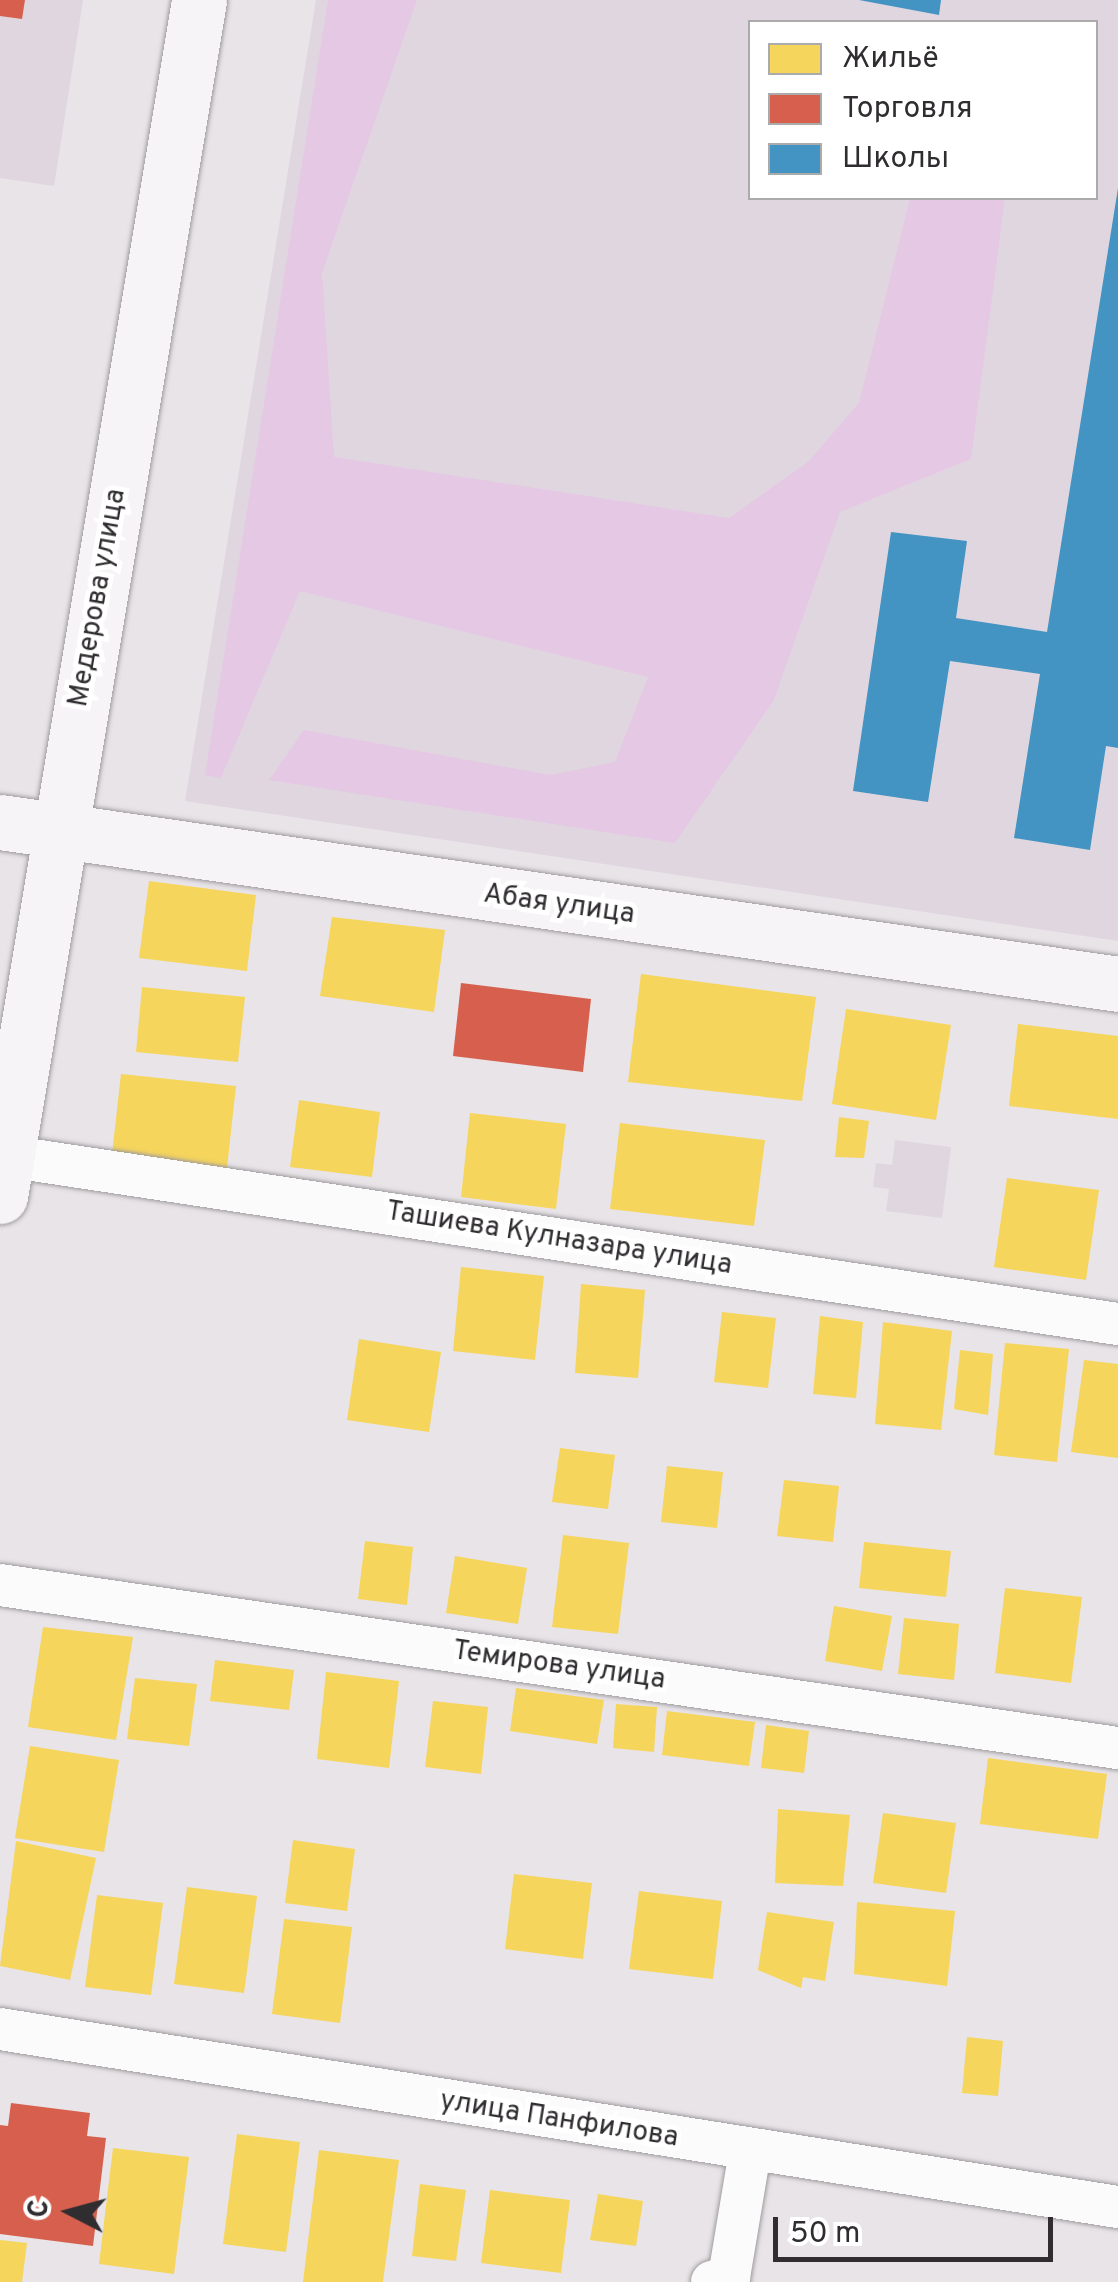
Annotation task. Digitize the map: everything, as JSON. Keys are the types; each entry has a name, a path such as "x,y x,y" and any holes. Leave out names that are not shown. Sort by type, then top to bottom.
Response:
{"main road":[{"name":"Медерова улица","path":"2,1169 199,0"},
{"name":"Абая улица","path":"0,822 1118,984"}],"street":[{"name":"Ташиева Кулназара улица","path":"2,1169 1118,1324"},
{"name":"Темирова улица","path":"0,1585 1118,1748"},
{"name":"улица Панфилова","path":"0,2029 1118,2207"},
{"path":"712,2282 729,2277 750,2151"}],"shaded area":[{"path":"0,0 83,0 54,186 0,178"},
{"path":"316,0 1118,0 1118,941 185,801"},
{"path":"328,0 417,0 322,273 334,457 729,518 808,462 859,403 910,200 1005,200 971,459 840,512 774,700 675,843 269,780 304,730 550,775 615,762 648,677 300,591 221,778 205,775"},
{"path":"895,1140 951,1147 942,1218 886,1211 889,1189 873,1187 876,1163 892,1165"}],"building: Жильё":[{"path":"149,881 256,895 247,971 139,958"},
{"path":"332,917 445,930 434,1012 320,996"},
{"path":"641,974 816,997 802,1101 628,1082"},
{"path":"142,987 245,997 238,1062 136,1052"},
{"path":"846,1009 951,1025 936,1120 832,1104"},
{"path":"1018,1024 1118,1036 1118,1119 1009,1106"},
{"path":"121,1074 236,1086 227,1168 112,1154"},
{"path":"299,1100 380,1112 372,1177 290,1167"},
{"path":"470,1113 566,1124 556,1209 461,1197"},
{"path":"839,1117 869,1121 864,1158 835,1157"},
{"path":"620,1123 765,1140 754,1226 610,1209"},
{"path":"1007,1178 1099,1190 1086,1280 994,1267"},
{"path":"461,1267 544,1276 535,1360 453,1351"},
{"path":"581,1284 645,1290 638,1378 575,1373"},
{"path":"722,1312 776,1318 768,1388 714,1382"},
{"path":"820,1316 863,1322 856,1398 813,1394"},
{"path":"883,1322 952,1331 941,1430 875,1424"},
{"path":"359,1339 441,1352 429,1432 347,1420"},
{"path":"1005,1343 1069,1349 1057,1462 994,1455"},
{"path":"960,1350 993,1354 988,1415 954,1409"},
{"path":"1084,1360 1118,1364 1118,1458 1071,1452"},
{"path":"560,1448 615,1455 608,1509 552,1502"},
{"path":"667,1466 723,1472 717,1528 661,1522"},
{"path":"784,1480 839,1486 833,1542 777,1536"},
{"path":"563,1535 629,1543 618,1634 552,1627"},
{"path":"365,1541 413,1547 407,1605 358,1599"},
{"path":"864,1542 951,1551 946,1597 859,1588"},
{"path":"455,1556 527,1568 518,1624 446,1613"},
{"path":"1005,1588 1082,1597 1071,1683 995,1673"},
{"path":"834,1606 892,1616 882,1671 825,1661"},
{"path":"904,1618 959,1624 954,1680 898,1674"},
{"path":"43,1627 133,1637 116,1740 28,1727"},
{"path":"215,1660 294,1670 289,1710 210,1701"},
{"path":"326,1672 399,1681 389,1768 317,1759"},
{"path":"135,1678 197,1684 189,1746 127,1739"},
{"path":"516,1688 604,1700 597,1744 510,1731"},
{"path":"433,1701 488,1707 481,1774 425,1767"},
{"path":"616,1704 657,1707 654,1752 613,1748"},
{"path":"667,1711 755,1722 749,1766 662,1755"},
{"path":"766,1725 809,1731 804,1773 761,1768"},
{"path":"30,1746 119,1760 104,1852 15,1838"},
{"path":"988,1758 1107,1774 1098,1839 980,1824"},
{"path":"778,1809 850,1815 843,1886 775,1883"},
{"path":"883,1813 956,1823 946,1893 873,1883"},
{"path":"293,1840 355,1849 347,1911 285,1903"},
{"path":"16,1841 96,1858 70,1980 0,1966"},
{"path":"514,1874 592,1883 583,1959 505,1949"},
{"path":"187,1887 257,1896 244,1993 174,1984"},
{"path":"639,1891 722,1901 713,1979 629,1969"},
{"path":"97,1895 163,1903 151,1995 85,1987"},
{"path":"857,1902 955,1911 947,1986 854,1974"},
{"path":"767,1912 834,1922 825,1981 803,1977 801,1988 758,1970"},
{"path":"284,1919 352,1927 340,2023 272,2014"},
{"path":"967,2037 1003,2041 998,2096 962,2093"},
{"path":"237,2134 300,2142 286,2252 223,2244"},
{"path":"113,2148 189,2157 174,2274 99,2264"},
{"path":"319,2150 399,2160 383,2282 303,2282"},
{"path":"420,2184 466,2190 456,2261 412,2256"},
{"path":"490,2190 570,2200 561,2273 481,2263"},
{"path":"598,2194 643,2201 636,2246 590,2240"},
{"path":"0,2240 27,2243 22,2282 0,2282"}],"building: Торговля":[{"path":"0,0 25,0 22,19 0,16"},
{"path":"461,983 591,999 583,1072 453,1056"},
{"path":"11,2103 90,2113 87,2136 106,2138 93,2246 0,2234 0,2125 8,2126"}],"building: Школы":[{"path":"859,0 941,0 939,15"},
{"path":"1118,188 1118,748 1106,746 1090,850 1014,838 1040,674 950,661 928,802 853,791 891,532 967,541 956,618 1047,632"}]}
